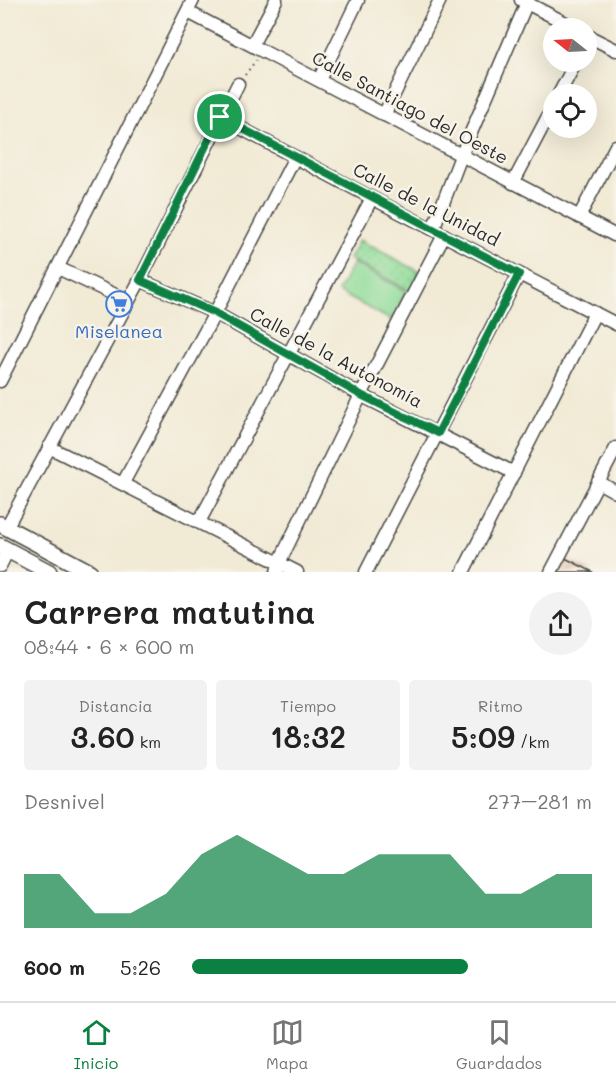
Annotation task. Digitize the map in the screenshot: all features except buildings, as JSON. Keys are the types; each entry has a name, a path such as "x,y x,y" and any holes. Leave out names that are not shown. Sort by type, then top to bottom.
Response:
{"main road":[{"path":"3,526 90,572"},
{"path":"4,548 49,572"}],"street":[{"path":"257,48 276,0"},
{"path":"319,80 358,0"},
{"path":"384,115 440,0"},
{"path":"278,567 439,232 461,156 525,1 556,18"},
{"path":"0,381 191,6"},
{"name":"Calle Santiago del Oeste","path":"191,6 257,48 616,236"},
{"path":"597,41 616,50"},
{"path":"3,526 140,280 238,84"},
{"name":"Calle de la Unidad","path":"220,117 616,324"},
{"path":"513,183 543,126"},
{"path":"579,217 616,146"},
{"path":"123,483 215,313 295,157"},
{"path":"200,522 372,198"},
{"path":"58,268 128,301"},
{"path":"366,572 519,274"},
{"name":"Calle de la Autonomía","path":"140,280 215,313 361,395 514,473"},
{"path":"463,572 595,313"},
{"path":"49,447 200,522 278,567 297,572"},
{"path":"551,572 616,448"},
{"path":"598,483 616,492"},
{"path":"0,566 4,548"}],"path":[{"path":"238,84 257,48"}],"green space":[{"path":"359,240 420,272 410,291 349,259"},
{"path":"353,263 406,291 391,320 338,292"}],"place":[{"name":"Miselanea","path":"119,304"}],"route":[{"path":"220,117 519,274 438,433 361,395 215,313 140,280 220,117"}]}
